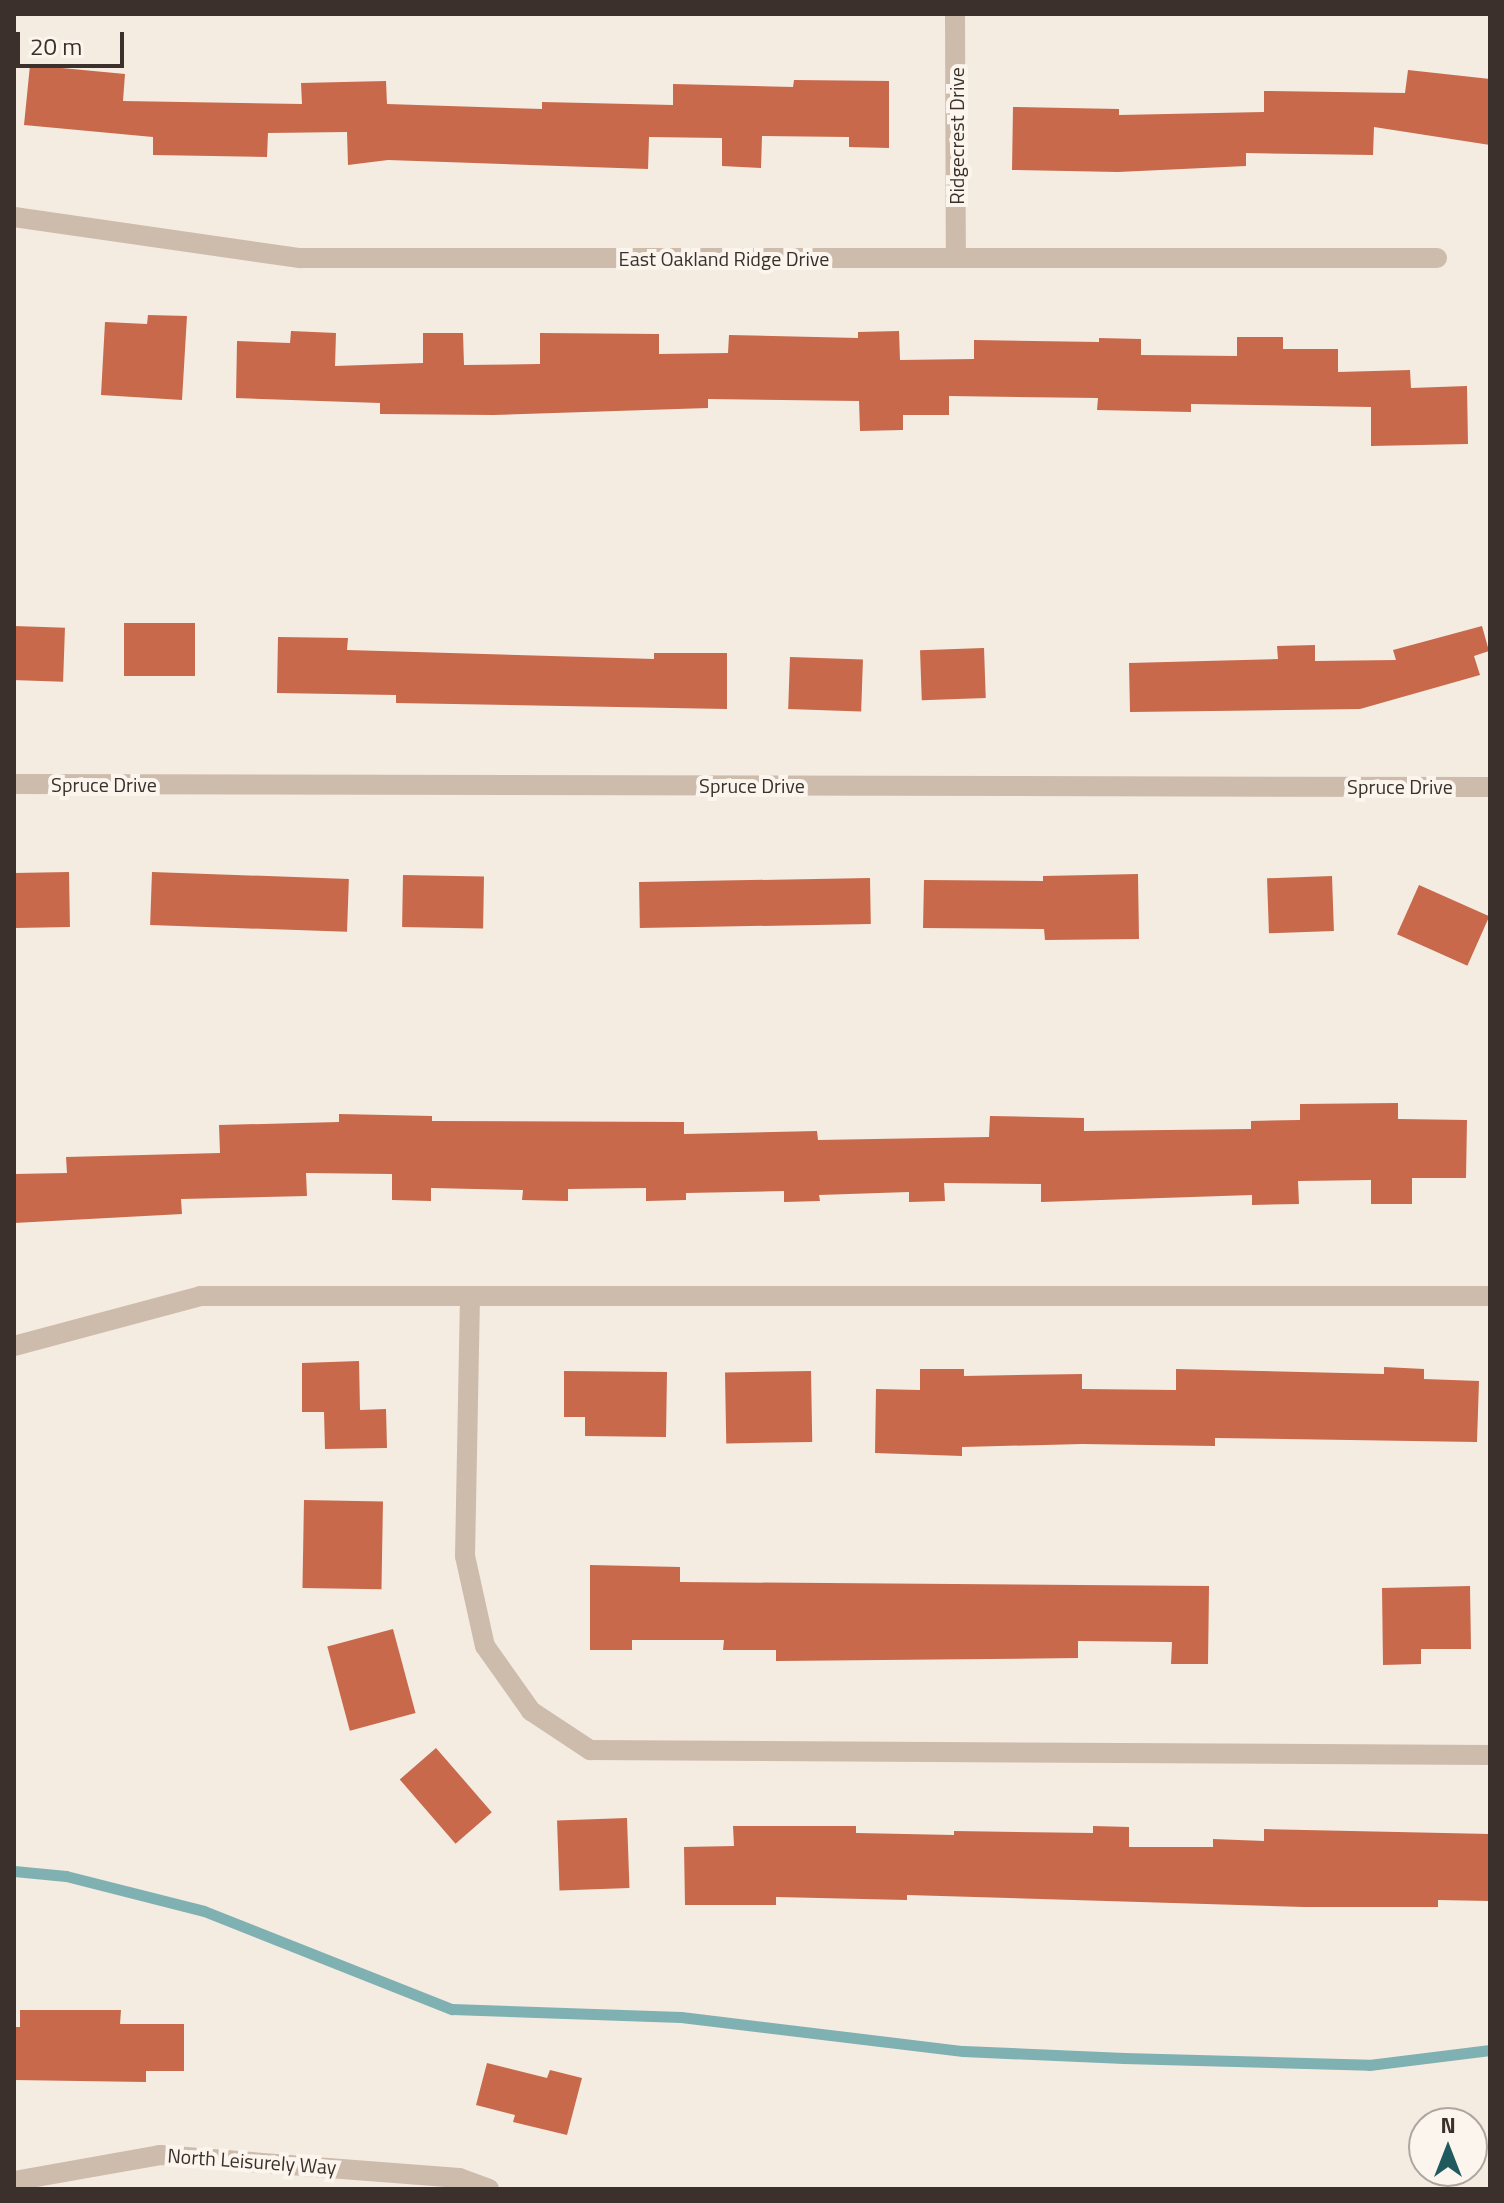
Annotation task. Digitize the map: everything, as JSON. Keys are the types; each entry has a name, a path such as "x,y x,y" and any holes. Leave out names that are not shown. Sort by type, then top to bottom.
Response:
{"street":[{"name":"Ridgecrest Drive","path":"955,14 956,258"},
{"name":"East Oakland Ridge Drive","path":"14,217 300,258 1437,258"},
{"name":"Spruce Drive","path":"14,784 1490,787"},
{"path":"14,1346 200,1296 1490,1296"},
{"path":"470,1296 465,1556 485,1646 531,1711 590,1750 1490,1755"},
{"name":"North Leisurely Way","path":"24,2183 160,2155 459,2178 489,2189"}],"building":[{"path":"30,65 125,74 123,101 302,104 301,83 386,81 387,104 542,109 542,102 673,105 673,84 793,87 794,80 889,81 889,148 849,147 849,137 762,136 761,168 722,166 722,138 649,137 648,169 388,160 348,165 347,132 268,133 267,157 153,155 153,137 24,125"},
{"path":"1408,70 1490,79 1490,145 1374,127 1373,155 1246,153 1246,166 1118,172 1012,170 1013,107 1119,109 1119,115 1264,112 1264,91 1405,93"},
{"path":"148,315 187,316 182,400 101,395 105,322 147,324"},
{"path":"291,331 336,333 335,366 423,363 423,333 463,333 464,365 540,364 540,333 659,334 659,354 728,353 729,335 858,338 858,332 899,331 900,360 974,359 974,340 1099,342 1099,338 1141,339 1141,355 1237,356 1237,337 1283,337 1283,349 1338,349 1338,372 1410,370 1411,388 1467,386 1468,444 1371,446 1371,407 1191,404 1191,412 1097,410 1098,398 949,396 949,415 903,415 903,430 860,431 859,401 708,399 708,408 494,415 380,414 380,403 236,398 237,341 290,343"},
{"path":"124,623 195,623 195,676 124,676"},
{"path":"14,626 65,628 63,682 14,680"},
{"path":"1482,626 1489,651 1474,656 1480,675 1360,709 1130,712 1129,663 1278,659 1277,646 1315,645 1315,661 1396,660 1393,650"},
{"path":"278,637 348,638 347,650 654,659 654,653 727,653 727,709 396,703 396,695 277,693"},
{"path":"984,648 986,698 922,700 920,650"},
{"path":"790,657 863,660 861,712 788,709"},
{"path":"69,872 70,927 15,928 14,873"},
{"path":"152,872 349,879 347,932 150,925"},
{"path":"1138,874 1139,939 1045,940 1044,929 923,928 924,880 1043,881 1043,876"},
{"path":"403,875 484,876 483,928 402,927"},
{"path":"1332,876 1334,931 1269,933 1267,878"},
{"path":"870,878 871,924 640,928 639,882"},
{"path":"1419,885 1489,916 1467,966 1397,934"},
{"path":"1398,1103 1398,1119 1467,1120 1466,1178 1412,1178 1412,1204 1371,1204 1371,1180 1298,1181 1299,1204 1252,1205 1252,1195 1041,1202 1041,1184 944,1183 945,1201 909,1202 909,1192 819,1195 820,1201 784,1202 784,1191 686,1193 686,1200 646,1201 646,1188 568,1189 568,1201 522,1200 523,1190 431,1188 431,1201 392,1200 392,1174 306,1173 307,1196 181,1199 182,1214 14,1223 14,1174 67,1173 66,1157 220,1153 219,1125 339,1122 339,1114 432,1116 432,1121 684,1122 684,1134 817,1131 818,1140 989,1137 990,1116 1084,1118 1084,1131 1251,1129 1251,1121 1300,1120 1300,1104"},
{"path":"359,1361 360,1410 386,1409 387,1448 325,1449 324,1412 302,1412 302,1363"},
{"path":"1384,1367 1424,1369 1424,1379 1479,1381 1477,1442 1215,1438 1215,1446 1082,1444 962,1447 962,1456 875,1453 876,1389 920,1390 920,1369 964,1369 964,1376 1082,1374 1082,1389 1176,1390 1176,1369 1384,1374"},
{"path":"564,1371 667,1372 666,1437 585,1436 585,1417 564,1417"},
{"path":"811,1371 812,1442 726,1443 725,1373"},
{"path":"304,1500 383,1501 381,1589 302,1588"},
{"path":"590,1565 680,1567 680,1582 1209,1586 1208,1664 1171,1664 1172,1642 1078,1641 1078,1658 776,1661 776,1650 723,1650 724,1640 632,1640 632,1650 590,1650"},
{"path":"1470,1586 1471,1649 1421,1649 1421,1664 1383,1665 1382,1588"},
{"path":"393,1629 416,1713 350,1731 327,1647"},
{"path":"436,1748 492,1812 456,1844 400,1779"},
{"path":"627,1818 629,1888 559,1890 557,1820"},
{"path":"733,1826 856,1826 856,1833 954,1835 954,1831 1093,1833 1093,1826 1129,1827 1129,1847 1213,1847 1213,1839 1264,1841 1264,1829 1490,1834 1490,1901 1438,1900 1438,1907 1304,1907 907,1895 907,1900 776,1897 776,1905 685,1905 684,1847 734,1846"},
{"path":"20,2010 121,2010 120,2024 184,2024 184,2071 146,2071 146,2082 14,2080 14,2027 20,2027"},
{"path":"487,2063 547,2078 550,2070 582,2078 567,2135 513,2122 515,2115 476,2105"}],"waterway":[{"path":"14,1871 66,1876 204,1911 452,2009 681,2017 963,2051 1124,2058 1369,2065 1490,2050"}]}
